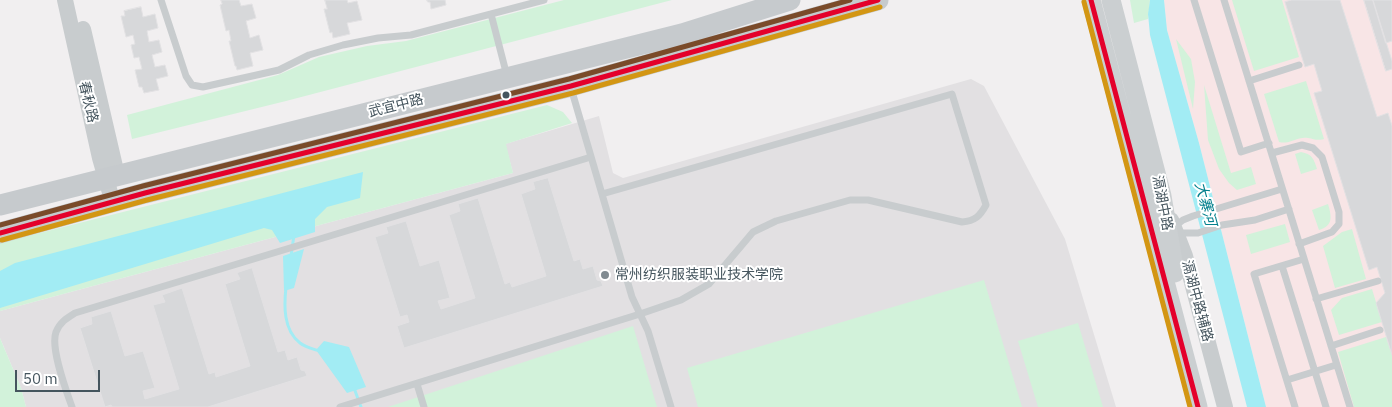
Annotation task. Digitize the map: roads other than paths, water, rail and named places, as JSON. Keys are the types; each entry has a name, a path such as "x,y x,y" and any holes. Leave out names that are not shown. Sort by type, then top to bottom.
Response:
{"main road":[{"name":"武宜中路","path":"0,205 682,34 790,0"},
{"name":"武宜中路","path":"0,233 145,193 571,86 878,0"},
{"name":"滆湖中路","path":"1091,0 1198,407"},
{"name":"滆湖中路","path":"1111,0 1172,230 1172,260 1210,407"}],"street":[{"name":"春秋路","path":"65,0 112,177"},
{"name":"春秋路","path":"76,0 112,177 113,203"},
{"name":"滆湖中路辅路","path":"1172,230 1187,265 1225,407"}],"lane":[{"path":"161,0 186,76 192,85 203,87 279,70 309,55 343,45 378,38 412,35 544,0"},
{"path":"1194,0 1241,152 1269,144"},
{"path":"1224,0 1350,407"},
{"path":"491,14 508,78"},
{"path":"1249,81 1299,65"},
{"path":"571,86 632,297 648,331 671,407"},
{"path":"340,407 681,300 709,284 753,232 776,221 850,200 868,200 962,222 971,221 980,216 986,205 952,94 602,194"},
{"path":"1272,153 1302,145 1313,148 1322,157 1339,212 1339,224 1332,232 1299,244"},
{"path":"72,407 56,353 56,333 63,321 75,313 591,157"},
{"path":"1172,230 1183,220 1193,216 1282,189"},
{"path":"1172,230 1186,234 1198,233 1222,225 1255,220 1289,210"},
{"path":"1295,407 1254,274 1304,259"},
{"path":"1282,266 1326,407"},
{"path":"1316,300 1378,281"},
{"path":"1331,346 1380,330"},
{"path":"1287,380 1336,365"},
{"path":"416,384 424,407"}],"water":[{"name":"大寨河","path":"1150,0 1164,0 1167,30 1199,143 1266,407 1247,407 1150,35 1148,14"},
{"path":"363,172 360,198 327,207 315,219 315,232 280,243 272,230 264,228 0,308 0,271 15,263"},
{"path":"304,249 294,288 284,291 283,256"},
{"path":"324,341 349,347 366,387 347,393 316,350"}],"waterway":[{"path":"291,256 294,235"},
{"path":"286,287 285,309 290,331 294,338 302,344 319,351"},
{"path":"354,388 361,407"}],"place":[{"name":"常州纺织服装职业技术学院","path":"605,275"}]}
